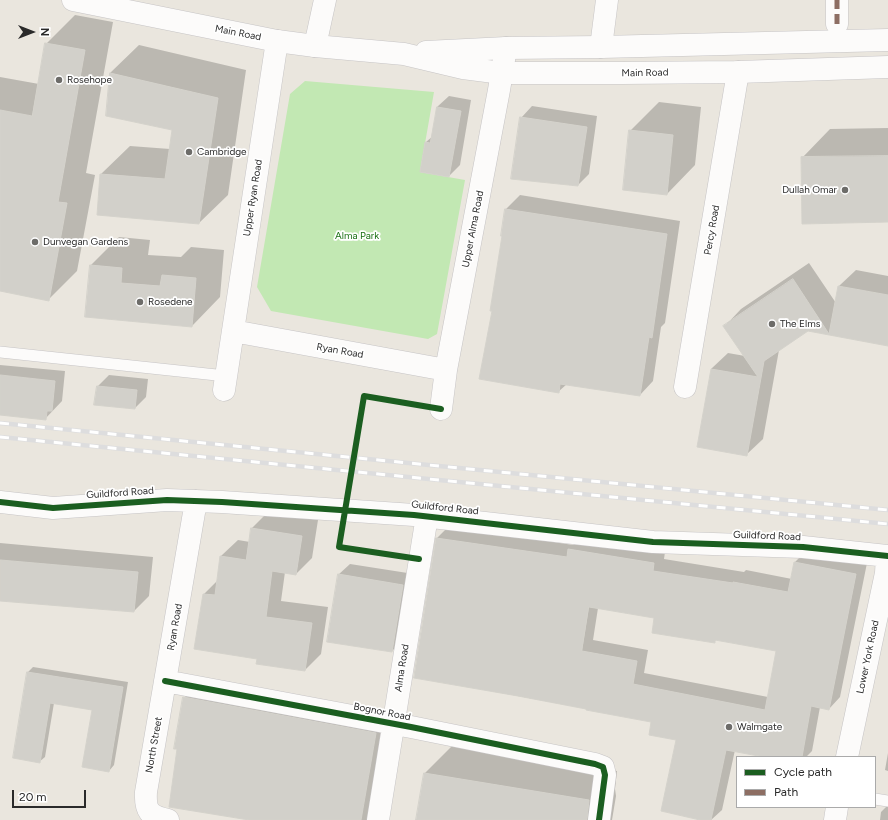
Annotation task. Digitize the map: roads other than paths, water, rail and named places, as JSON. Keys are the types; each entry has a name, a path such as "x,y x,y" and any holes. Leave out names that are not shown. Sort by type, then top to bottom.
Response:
{"street":[{"name":"Main Road","path":"73,0 277,41 314,46 404,54 463,68 502,72 738,72 888,67"},
{"path":"314,46 325,0"},
{"path":"601,47 607,0"},
{"path":"837,24 838,0"},
{"name":"Main Road","path":"404,54 506,48 888,40"},
{"name":"Upper Ryan Road","path":"226,374 277,41"},
{"name":"Upper Alma Road","path":"441,409 446,370 506,48"},
{"name":"Percy Road","path":"685,387 738,72"},
{"name":"Ryan Road","path":"233,331 446,370"},
{"name":"Guildford Road","path":"0,502 53,508 167,500 196,501 427,516 653,542 803,547 888,556"},
{"name":"Ryan Road","path":"165,681 196,501"},
{"name":"Alma Road","path":"378,820 427,516"},
{"name":"Lower York Road","path":"847,756 886,573 888,556"},
{"name":"Bognor Road","path":"165,681 595,764 603,767 605,775 599,820"},
{"name":"North Street","path":"165,681 146,792 146,802 148,811 168,820"},
{"path":"835,820 837,808"}],"lane":[{"path":"0,352 226,374"},
{"path":"876,799 888,801"}],"railway":[{"path":"0,423 888,510"},
{"path":"0,437 888,524"}],"place":[{"name":"Rosehope","path":"59,80"},
{"name":"Cambridge","path":"189,152"},
{"name":"Dullah Omar","path":"845,190"},
{"name":"Dunvegan Gardens","path":"35,242"},
{"name":"Rosedene","path":"140,302"},
{"name":"The Elms","path":"772,324"},
{"name":"Walmgate","path":"729,727"}],"park label":[{"name":"Alma Park","path":"357,236"}]}
